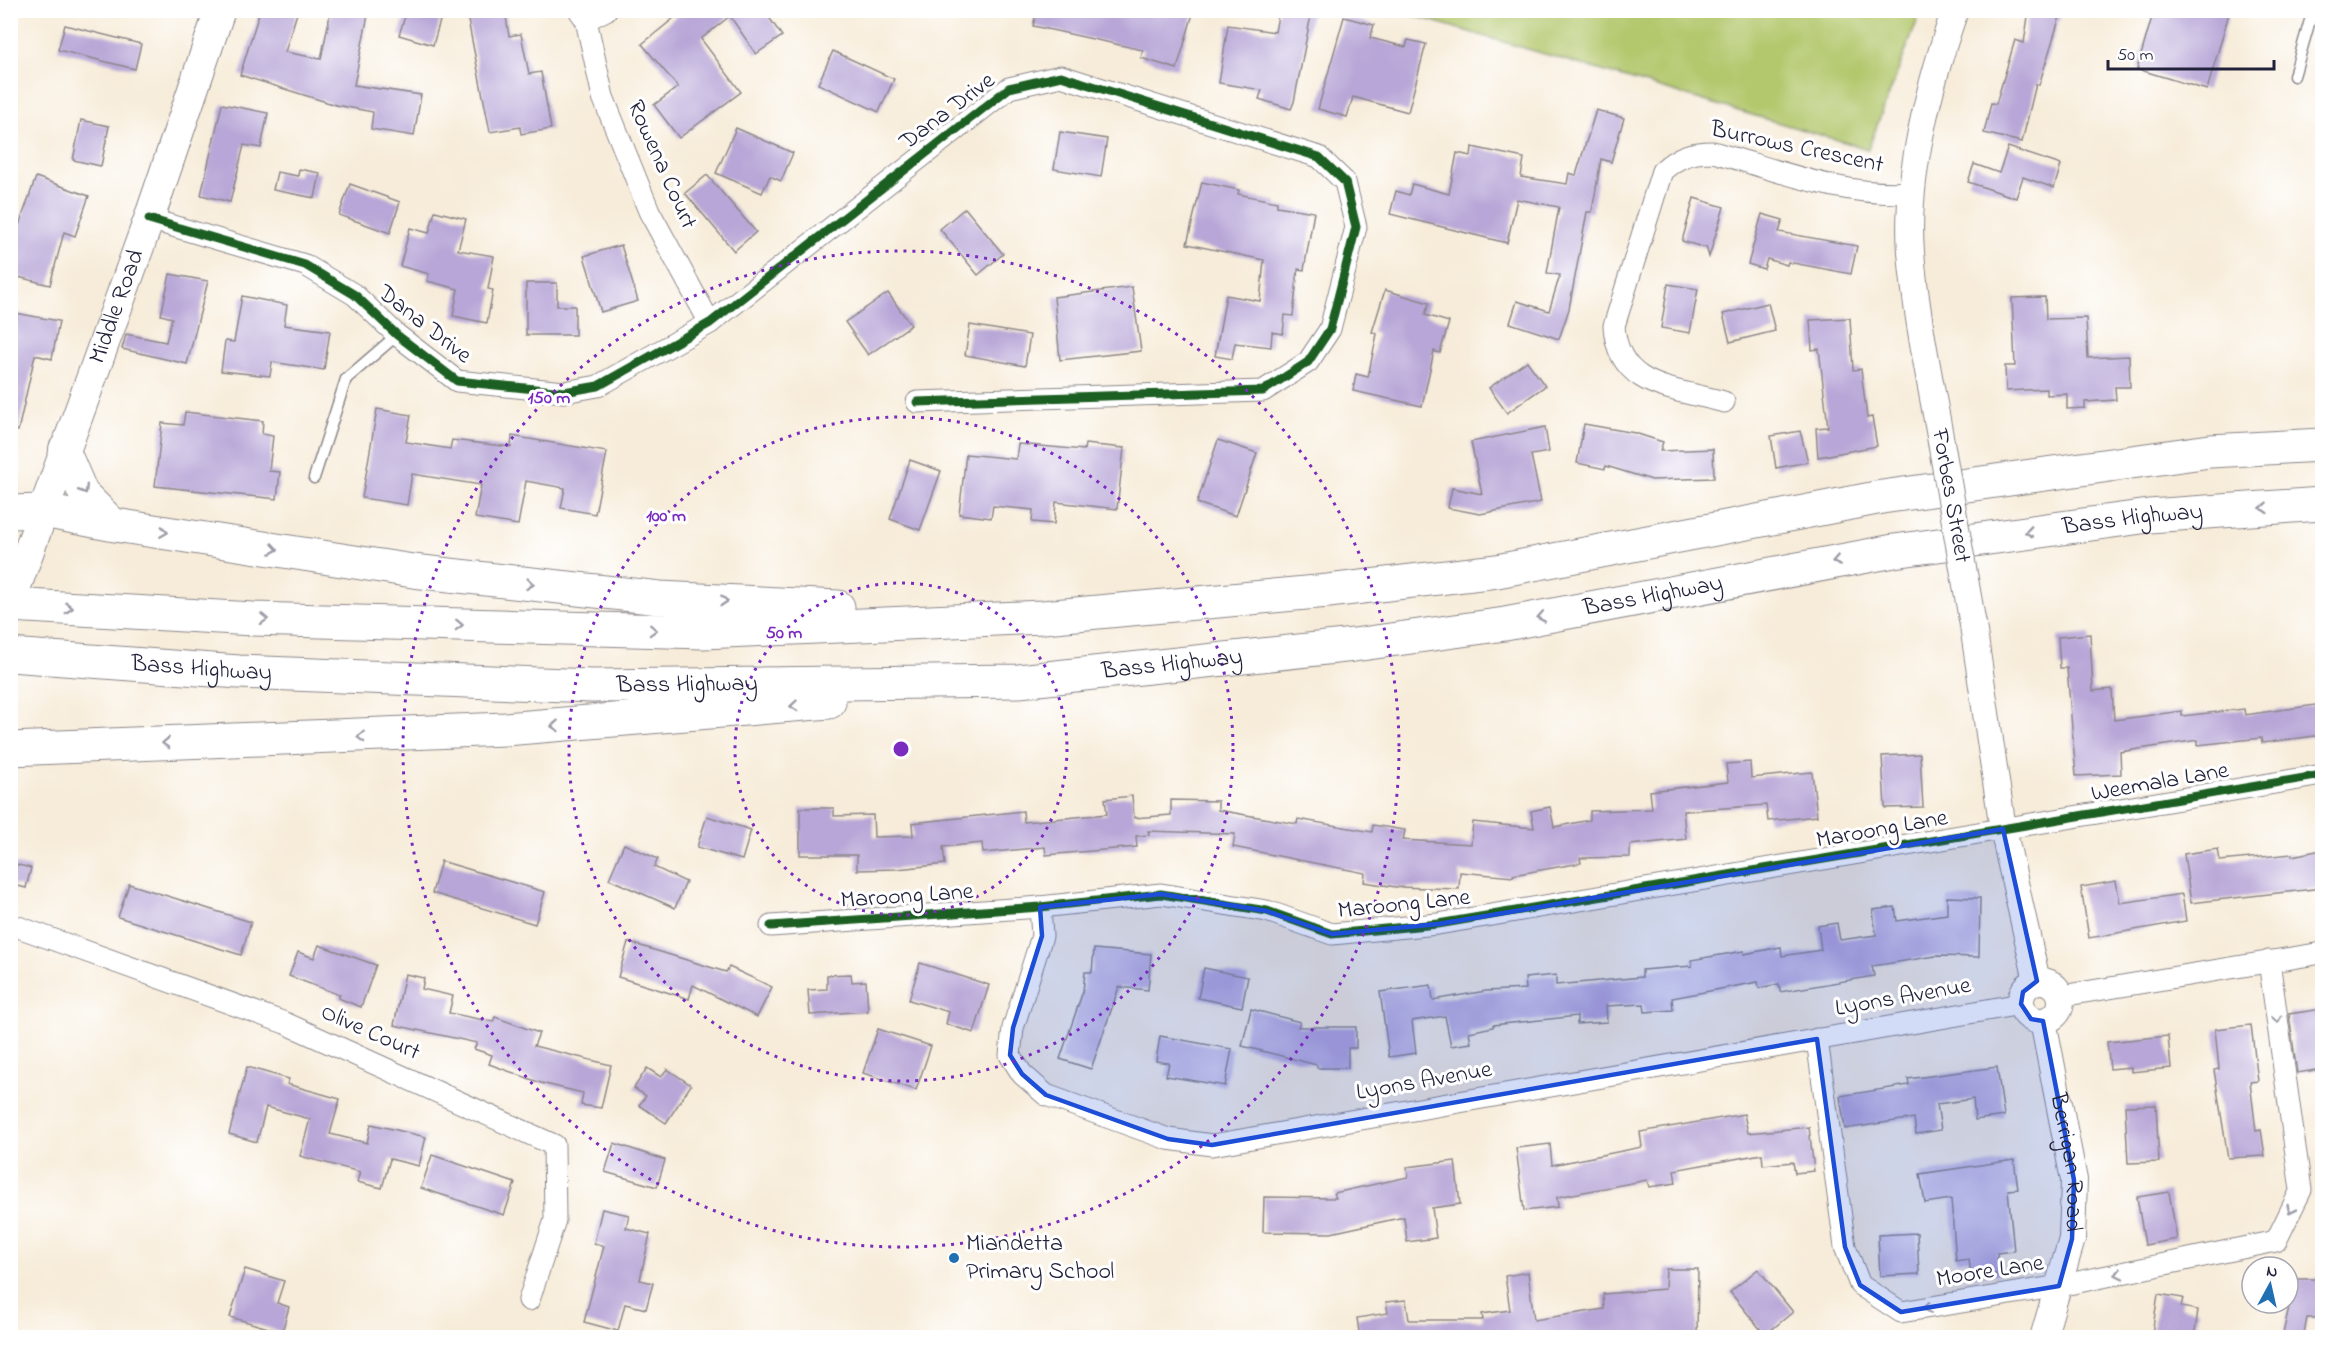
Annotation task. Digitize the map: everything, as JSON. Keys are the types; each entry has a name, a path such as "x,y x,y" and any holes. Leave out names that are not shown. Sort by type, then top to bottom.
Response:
{"highway":[{"path":"10,604 253,619 703,632 1043,617 1328,591 1497,571 1882,497 2210,451 2322,445"},
{"name":"Bass Highway","path":"10,655 239,672 592,686 1019,681 1354,645 1482,627 1894,550 2149,516 2322,504"},
{"path":"10,512 44,511 115,525 413,571 660,598 1043,617"},
{"path":"10,749 506,729 798,706 1019,681"}],"main road":[{"name":"Middle Road","path":"10,604 64,449 149,219 220,10"},
{"path":"64,449 83,493 115,525"}],"street":[{"name":"Rowena Court","path":"606,10 582,15 603,97 649,211 710,323"},
{"name":"Forbes Street","path":"1955,10 1923,123 1912,192 1911,251 1973,625 2003,829 2037,981"},
{"name":"Dana Drive","path":"149,219 305,266 355,295 397,335 457,381 564,392 598,386 710,323 1009,88 1061,76 1319,157 1345,182 1356,227 1330,330 1308,362 1263,392 917,402"},
{"name":"Burrows Crescent","path":"1724,402 1644,380 1626,366 1616,347 1614,326 1662,171 1676,158 1694,152 1713,152 1851,190 1890,194 1912,192"},
{"name":"Weemala Lane","path":"2003,829 2322,775"},
{"name":"Maroong Lane","path":"771,926 1040,907 1161,894 1267,911 1332,934 1438,924 2003,829"},
{"name":"Lyons Avenue","path":"1040,907 1041,936 1013,1028 1010,1055 1022,1074 1046,1095 1168,1138 1212,1145 2021,1004"},
{"name":"Olive Court","path":"10,924 285,1023 554,1145 555,1220 529,1300"},
{"path":"2061,996 2322,953"},
{"name":"Moore Lane","path":"1817,1039 1845,1247 1860,1285 1900,1312 2059,1286 2276,1241 2301,1190 2269,962"},
{"path":"2037,981 2049,982 2061,996 2056,1015 2043,1021 2031,1019 2021,1004 2023,992 2037,981"},
{"name":"Berrigan Road","path":"2043,1021 2074,1180 2072,1239 2043,1338"}],"lane":[{"path":"2294,76 2313,10"},
{"path":"314,478 346,379 397,335"}],"highlighted area":[{"path":"2003,829 2037,981 2023,992 2021,1004 2031,1019 2043,1021 2074,1180 2072,1239 2059,1286 1901,1312 1860,1285 1845,1247 1817,1039 1212,1145 1168,1139 1046,1095 1022,1074 1010,1055 1013,1028 1042,936 1040,907 1161,894 1267,911 1332,934 1438,924"}],"green space":[{"path":"1398,11 1921,11 1868,149"}],"building":[{"path":"260,10 298,10 285,52 321,59 331,10 369,10 354,85 421,95 414,136 371,129 373,112 336,105 240,75"},
{"path":"407,10 443,10 433,45 399,35"},
{"path":"466,10 505,10 509,36 521,34 529,74 541,72 551,129 521,134 520,127 490,132"},
{"path":"684,10 764,10 782,36 756,54 730,16 701,39 741,92 679,138 654,105 678,87 642,44"},
{"path":"1037,10 1194,10 1177,69 1141,58 1143,50 1033,26"},
{"path":"1279,10 1312,10 1291,109 1259,99 1262,90 1219,83 1228,25 1275,32"},
{"path":"2029,10 2062,10 2039,85 2036,84 2022,142 1984,133 1991,103 1996,104 2015,40 2024,43"},
{"path":"2154,10 2230,10 2207,90 2137,69"},
{"path":"1344,17 1374,25 1370,38 1406,47 1408,40 1426,44 1408,112 1353,97 1347,117 1318,109"},
{"path":"65,25 141,44 135,69 58,50"},
{"path":"833,51 894,79 879,112 818,84"},
{"path":"222,104 268,113 261,148 244,145 230,202 201,195"},
{"path":"1596,110 1624,118 1611,162 1601,159 1592,212 1587,212 1569,309 1559,339 1510,323 1517,301 1549,311 1560,275 1547,273 1559,207 1517,199 1507,243 1390,214 1396,191 1409,195 1412,184 1449,194 1457,153 1471,156 1472,147 1524,158 1521,177 1567,184 1569,173 1576,175"},
{"path":"81,120 109,126 101,166 73,160"},
{"path":"736,128 793,153 781,181 770,176 762,193 716,173"},
{"path":"1060,132 1107,139 1101,177 1054,169"},
{"path":"2008,147 2061,165 2054,188 2023,177 2016,198 1968,182 1974,164 1999,173"},
{"path":"299,169 320,173 315,198 273,190 277,172 298,176"},
{"path":"707,175 756,232 734,251 685,193"},
{"path":"36,177 89,196 75,236 64,232 50,285 10,275 10,236 15,237"},
{"path":"1202,182 1239,190 1238,194 1277,202 1277,206 1314,212 1304,270 1298,269 1293,316 1285,315 1283,334 1272,332 1271,347 1235,343 1232,359 1215,356 1226,295 1260,301 1264,260 1187,244"},
{"path":"350,184 400,202 390,233 339,215"},
{"path":"1694,198 1724,207 1709,257 1706,246 1706,248 1682,241"},
{"path":"965,208 1003,254 978,275 940,229"},
{"path":"435,211 466,219 458,250 494,256 488,289 493,290 487,323 453,316 458,289 427,281 429,274 400,266 410,228 429,233"},
{"path":"1762,214 1783,220 1779,232 1857,246 1851,274 1788,262 1787,265 1767,259 1764,269 1748,264"},
{"path":"621,245 638,301 601,312 584,256"},
{"path":"170,274 208,281 187,364 122,349 126,334 166,342 172,318 161,315"},
{"path":"526,283 557,283 557,306 575,306 575,335 526,335"},
{"path":"1668,284 1698,289 1690,333 1661,328"},
{"path":"1132,287 1141,351 1060,360 1054,297"},
{"path":"1385,290 1429,303 1425,315 1449,322 1440,353 1434,351 1422,406 1353,391 1356,374 1368,377 1377,334 1372,332"},
{"path":"888,293 911,325 868,355 845,322"},
{"path":"242,296 287,305 284,325 330,331 324,370 272,362 270,376 221,371 225,341 234,342"},
{"path":"2045,297 2046,319 2086,318 2088,358 2129,356 2130,387 2115,387 2116,400 2085,402 2085,408 2067,409 2067,394 2047,395 2047,389 2006,391 2005,366 2015,366 2012,298"},
{"path":"1768,303 1775,331 1730,342 1723,314"},
{"path":"10,312 59,321 52,359 35,355 18,431 10,430"},
{"path":"1850,318 1853,370 1861,369 1867,418 1872,417 1877,446 1818,457 1816,428 1828,427 1819,349 1812,350 1810,320"},
{"path":"970,325 1030,335 1025,366 965,355"},
{"path":"1527,361 1545,386 1507,413 1489,388"},
{"path":"377,409 411,415 406,442 450,449 452,440 511,447 512,436 607,452 595,514 561,508 565,488 526,481 518,525 475,518 481,485 412,474 407,505 362,498"},
{"path":"185,412 263,421 262,434 273,436 269,471 280,472 277,499 155,486 162,423 183,425"},
{"path":"1584,424 1635,433 1663,442 1660,451 1713,449 1714,478 1652,480 1606,466 1605,469 1577,463"},
{"path":"1545,427 1549,452 1531,455 1541,502 1480,514 1448,508 1452,488 1482,494 1471,442"},
{"path":"1800,431 1808,462 1776,468 1771,436"},
{"path":"1218,440 1257,453 1236,516 1197,503"},
{"path":"1018,444 1084,450 1085,444 1124,448 1117,509 1056,502 1054,524 1032,522 1033,510 993,506 991,518 959,514 966,454 1016,459"},
{"path":"910,460 941,471 920,530 890,519"},
{"path":"2090,634 2093,691 2112,689 2114,720 2182,711 2182,716 2244,709 2245,715 2322,704 2322,735 2262,743 2261,738 2198,745 2198,740 2120,752 2121,774 2076,776 2067,668 2060,668 2058,637"},
{"path":"1920,754 1923,807 1885,808 1882,756"},
{"path":"1750,762 1751,778 1812,772 1817,816 1768,821 1766,805 1683,811 1686,839 1630,845 1630,857 1580,858 1581,863 1513,875 1513,877 1460,872 1459,889 1396,887 1364,882 1365,873 1233,847 1235,834 1148,831 1149,835 1136,836 1137,847 1046,855 1045,847 983,853 982,843 943,847 945,864 897,869 857,870 857,855 800,855 800,808 834,808 834,816 873,815 874,837 913,836 912,823 1023,811 1024,822 1107,814 1105,799 1132,796 1134,818 1171,815 1171,800 1218,801 1218,810 1297,824 1298,819 1372,832 1373,825 1405,830 1403,840 1471,844 1473,822 1534,828 1531,811 1550,807 1554,827 1590,820 1590,811 1652,809 1650,791 1728,782 1726,764"},
{"path":"707,816 751,830 742,860 697,847"},
{"path":"624,844 658,859 654,867 686,882 675,908 609,879"},
{"path":"2218,849 2220,861 2292,854 2292,856 2322,850 2322,888 2191,903 2184,854"},
{"path":"441,861 545,892 535,924 432,893"},
{"path":"10,863 31,868 26,888 10,884"},
{"path":"2116,881 2120,903 2182,894 2186,921 2089,938 2081,887"},
{"path":"129,884 251,922 241,955 118,917"},
{"path":"1947,897 1980,898 1979,957 1936,956 1872,966 1874,976 1780,992 1779,984 1759,988 1758,982 1672,998 1673,1010 1645,1012 1644,1004 1606,1006 1607,1022 1577,1024 1577,1016 1493,1025 1493,1027 1469,1032 1471,1043 1451,1046 1445,1016 1412,1021 1416,1053 1389,1057 1380,992 1431,985 1433,1000 1486,991 1526,989 1525,978 1556,975 1556,985 1642,977 1642,970 1692,966 1691,960 1744,951 1744,954 1781,947 1782,956 1821,950 1818,926 1837,923 1840,940 1876,935 1873,910 1895,907 1897,921 1947,914"},
{"path":"628,942 726,972 729,967 772,987 757,1017 693,985 689,999 618,977"},
{"path":"319,945 376,965 361,1007 338,998 340,995 289,976 298,952 314,958"},
{"path":"1094,949 1151,954 1148,990 1119,987 1091,1069 1060,1059 1083,991 1085,972 1092,972"},
{"path":"920,963 989,985 974,1033 946,1024 949,1012 909,1000"},
{"path":"1204,968 1248,977 1242,1007 1198,998"},
{"path":"405,974 424,978 422,989 453,996 449,1013 493,1022 495,1017 539,1033 534,1046 611,1065 601,1108 581,1105 583,1093 541,1083 489,1064 492,1055 474,1049 477,1043 394,1025"},
{"path":"851,974 852,982 866,981 868,1011 810,1015 808,990 827,989 827,975"},
{"path":"1251,1009 1300,1022 1298,1027 1356,1027 1356,1048 1348,1048 1348,1068 1317,1068 1317,1065 1242,1046"},
{"path":"2322,1009 2322,1069 2297,1073 2289,1014"},
{"path":"2251,1025 2258,1081 2250,1082 2256,1131 2261,1130 2265,1156 2228,1158 2214,1070 2219,1069 2215,1029"},
{"path":"878,1029 931,1046 916,1090 863,1073"},
{"path":"1160,1036 1232,1049 1225,1086 1166,1076 1169,1063 1156,1061"},
{"path":"2168,1036 2171,1068 2131,1072 2131,1067 2110,1069 2107,1042"},
{"path":"247,1067 289,1079 287,1084 340,1099 330,1134 367,1143 371,1124 426,1137 419,1166 390,1159 382,1188 357,1182 360,1172 300,1156 310,1119 266,1107 257,1142 229,1134"},
{"path":"1997,1067 2004,1116 1975,1120 1973,1099 1937,1104 1941,1130 1916,1134 1914,1118 1845,1129 1840,1096 1909,1085 1908,1079"},
{"path":"647,1068 661,1077 667,1069 691,1085 666,1123 639,1105 646,1096 634,1088"},
{"path":"2156,1105 2159,1162 2128,1163 2125,1106"},
{"path":"1744,1114 1748,1133 1809,1127 1814,1171 1795,1173 1793,1162 1763,1165 1762,1154 1674,1170 1676,1183 1649,1187 1647,1180 1557,1197 1558,1207 1524,1211 1516,1148 1550,1144 1552,1165 1642,1147 1640,1132"},
{"path":"614,1143 665,1160 657,1187 605,1172"},
{"path":"432,1155 515,1183 504,1215 421,1188"},
{"path":"2014,1160 2018,1189 2008,1190 2014,1251 1997,1253 1999,1274 1971,1276 1969,1259 1956,1261 1951,1199 1925,1203 1920,1174"},
{"path":"1455,1161 1460,1204 1432,1208 1436,1238 1407,1242 1404,1217 1331,1233 1263,1232 1264,1197 1336,1198 1334,1193 1408,1177 1407,1167"},
{"path":"2169,1192 2177,1239 2145,1245 2137,1197"},
{"path":"602,1209 629,1215 626,1228 650,1234 640,1280 653,1283 646,1309 625,1304 618,1331 584,1322 604,1246 594,1243"},
{"path":"1917,1233 1919,1274 1880,1276 1878,1235"},
{"path":"245,1269 284,1281 277,1303 289,1307 282,1332 230,1317"},
{"path":"1666,1269 1698,1269 1697,1335 1656,1335 1656,1338 1360,1338 1357,1318 1388,1313 1386,1302 1406,1300 1409,1320 1483,1320 1482,1314 1510,1310 1505,1276 1528,1272 1534,1320 1604,1309 1603,1294 1665,1289"},
{"path":"1758,1269 1793,1312 1765,1335 1730,1292"},
{"path":"2300,1279 2322,1279 2322,1318 2307,1318 2303,1338 2282,1338 2287,1315 2300,1315"},
{"path":"2158,1294 2183,1298 2181,1307 2198,1310 2194,1338 2152,1334"}],"cycle path":[{"path":"149,219 305,265 355,295 397,335 457,381 564,392 598,386 710,323 1009,88 1061,76 1319,157 1345,182 1356,227 1330,329 1308,362 1263,391 917,402"},
{"path":"771,926 1040,907 1161,894 1267,911 1332,934 1438,924 2322,775"}],"place":[{"name":"Miandetta Primary School","path":"954,1258"}]}
